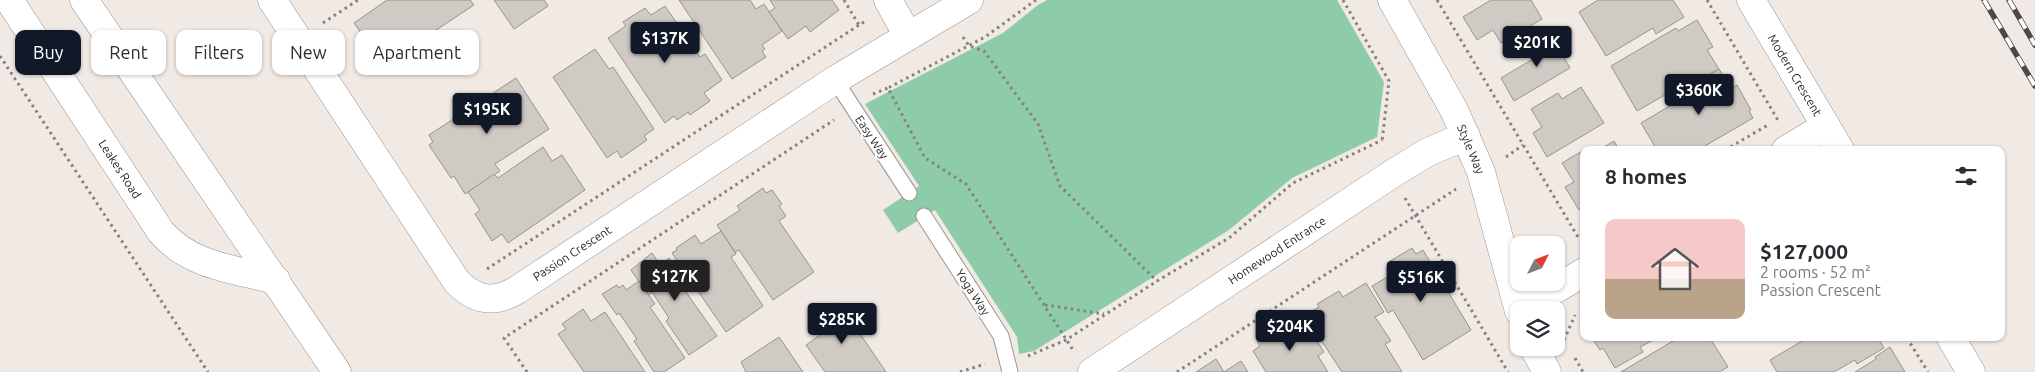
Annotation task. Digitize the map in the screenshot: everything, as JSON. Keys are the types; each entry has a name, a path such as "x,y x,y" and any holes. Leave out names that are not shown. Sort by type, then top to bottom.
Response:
{"street":[{"name":"Leakes Road","path":"9,0 161,232 174,246 190,256 203,261 276,280"},
{"path":"84,0 116,50 276,280 337,372"},
{"path":"888,0 908,36"},
{"name":"Passion Crescent","path":"283,4 457,282 471,294 487,300 503,297 517,290 835,80 969,0"},
{"name":"Style Way","path":"1392,0 1437,77 1466,136 1481,172 1517,301"},
{"name":"Modern Crescent","path":"1751,0 1838,146"},
{"path":"1793,146 1826,126"},
{"name":"Homewood Entrance","path":"1101,364 1392,174 1428,152 1466,136"},
{"path":"1535,301 1580,274"},
{"path":"1953,341 1971,372"},
{"path":"1538,356 1547,372"}],"lane":[{"name":"Easy Way","path":"835,80 909,193"},
{"name":"Yoga Way","path":"924,216 1002,336 1010,372"}],"path":[{"path":"323,23 358,0"},
{"path":"527,372 504,338 872,94 888,88 969,46 1003,26 1036,0"},
{"path":"1437,0 1578,237 1580,236"},
{"path":"1707,0 1789,146"},
{"path":"484,270 859,25"},
{"path":"969,46 984,51 1038,124 1060,186 1157,281"},
{"path":"0,56 208,372"},
{"path":"888,88 925,158 966,184 1066,340 1101,364"},
{"path":"1066,340 1104,314 1229,238 1293,183 1382,140"},
{"path":"1177,372 1481,172"},
{"path":"1044,305 1104,314"},
{"path":"1568,347 1563,339 1573,316 1578,313"},
{"path":"1909,341 1928,372"},
{"path":"1573,355 1583,372"}],"green space":[{"path":"1047,0 1337,0 1384,82 1377,137 1292,178 1229,230 1034,351 1019,354 1017,337 935,210 898,233 883,210 919,186 865,104 1003,33"}],"building":[{"path":"387,0 470,0 474,5 436,30 359,30 354,23"},
{"path":"494,0 544,0 548,6 514,29"},
{"path":"679,0 750,0 756,9 764,4 782,31 762,45 765,49 762,51 766,57 732,79"},
{"path":"770,0 832,0 839,10 810,32 806,26 788,39 769,12 775,8"},
{"path":"1491,0 1531,0 1542,19 1501,43 1493,30 1477,40 1463,17"},
{"path":"1598,0 1673,0 1684,17 1656,34 1653,28 1606,56 1579,12"},
{"path":"665,6 700,57 705,54 722,80 704,93 710,101 690,115 688,112 677,120 674,116 665,123 608,38 626,26 623,22 645,8 651,15"},
{"path":"1697,20 1713,47 1707,50 1719,69 1691,85 1689,81 1637,111 1611,66 1676,28 1678,31"},
{"path":"1549,32 1570,68 1514,101 1501,78 1533,59 1526,46"},
{"path":"595,49 609,69 613,67 654,129 644,136 647,140 621,158 617,151 607,158 553,77"},
{"path":"1719,69 1731,89 1737,85 1751,110 1749,111 1753,118 1705,146 1655,146 1641,123 1695,91 1691,85"},
{"path":"516,78 549,129 495,164 500,171 465,194 454,176 451,178 429,145 433,142 429,135"},
{"path":"1581,87 1604,123 1547,157 1533,133 1542,127 1531,109 1558,93 1562,99"},
{"path":"1614,141 1617,146 1606,146"},
{"path":"543,147 552,161 562,155 585,190 508,243 502,234 492,241 475,214 480,210 468,192 494,174 498,178"},
{"path":"1580,152 1579,210 1565,187 1574,182 1562,163"},
{"path":"763,188 766,193 772,190 782,204 779,206 786,216 779,221 814,272 773,300 739,250 735,252 717,225 740,210 737,206"},
{"path":"721,231 736,254 731,257 763,306 726,332 672,253 695,235 701,244"},
{"path":"1412,248 1416,254 1423,250 1471,330 1423,360 1393,310 1388,313 1372,286 1394,273 1387,263"},
{"path":"652,253 660,265 669,258 686,282 681,285 717,336 689,355 666,321 669,318 652,292 648,295 631,270"},
{"path":"639,281 655,304 650,307 685,358 664,372 654,372 634,341 637,339 619,313 617,315 602,294 617,285 619,288 623,285 626,290"},
{"path":"1366,283 1384,312 1375,317 1391,341 1385,344 1402,372 1342,372 1315,331 1321,327 1312,311 1319,307 1317,304 1339,291 1343,297"},
{"path":"839,303 886,372 825,372 806,345 820,335 811,321"},
{"path":"583,309 591,321 605,312 645,372 584,372 558,334 566,329 562,324"},
{"path":"1306,324 1324,352 1318,356 1328,372 1266,372 1253,351 1260,346 1257,341 1282,326 1288,335"},
{"path":"779,337 803,372 746,372 741,362"},
{"path":"1594,341 1651,341 1640,347 1643,352 1615,368 1603,348 1600,350"},
{"path":"1673,341 1712,341 1728,367 1719,372 1621,372"},
{"path":"1802,341 1880,341 1884,348 1857,364 1855,360 1834,372 1777,372 1770,360"},
{"path":"1890,347 1905,372 1855,372 1876,359 1875,357"},
{"path":"1216,359 1224,372 1196,372"},
{"path":"1241,361 1248,372 1224,372"}],"railway":[{"path":"1984,0 2035,86"},
{"path":"2009,0 2035,45"}]}
